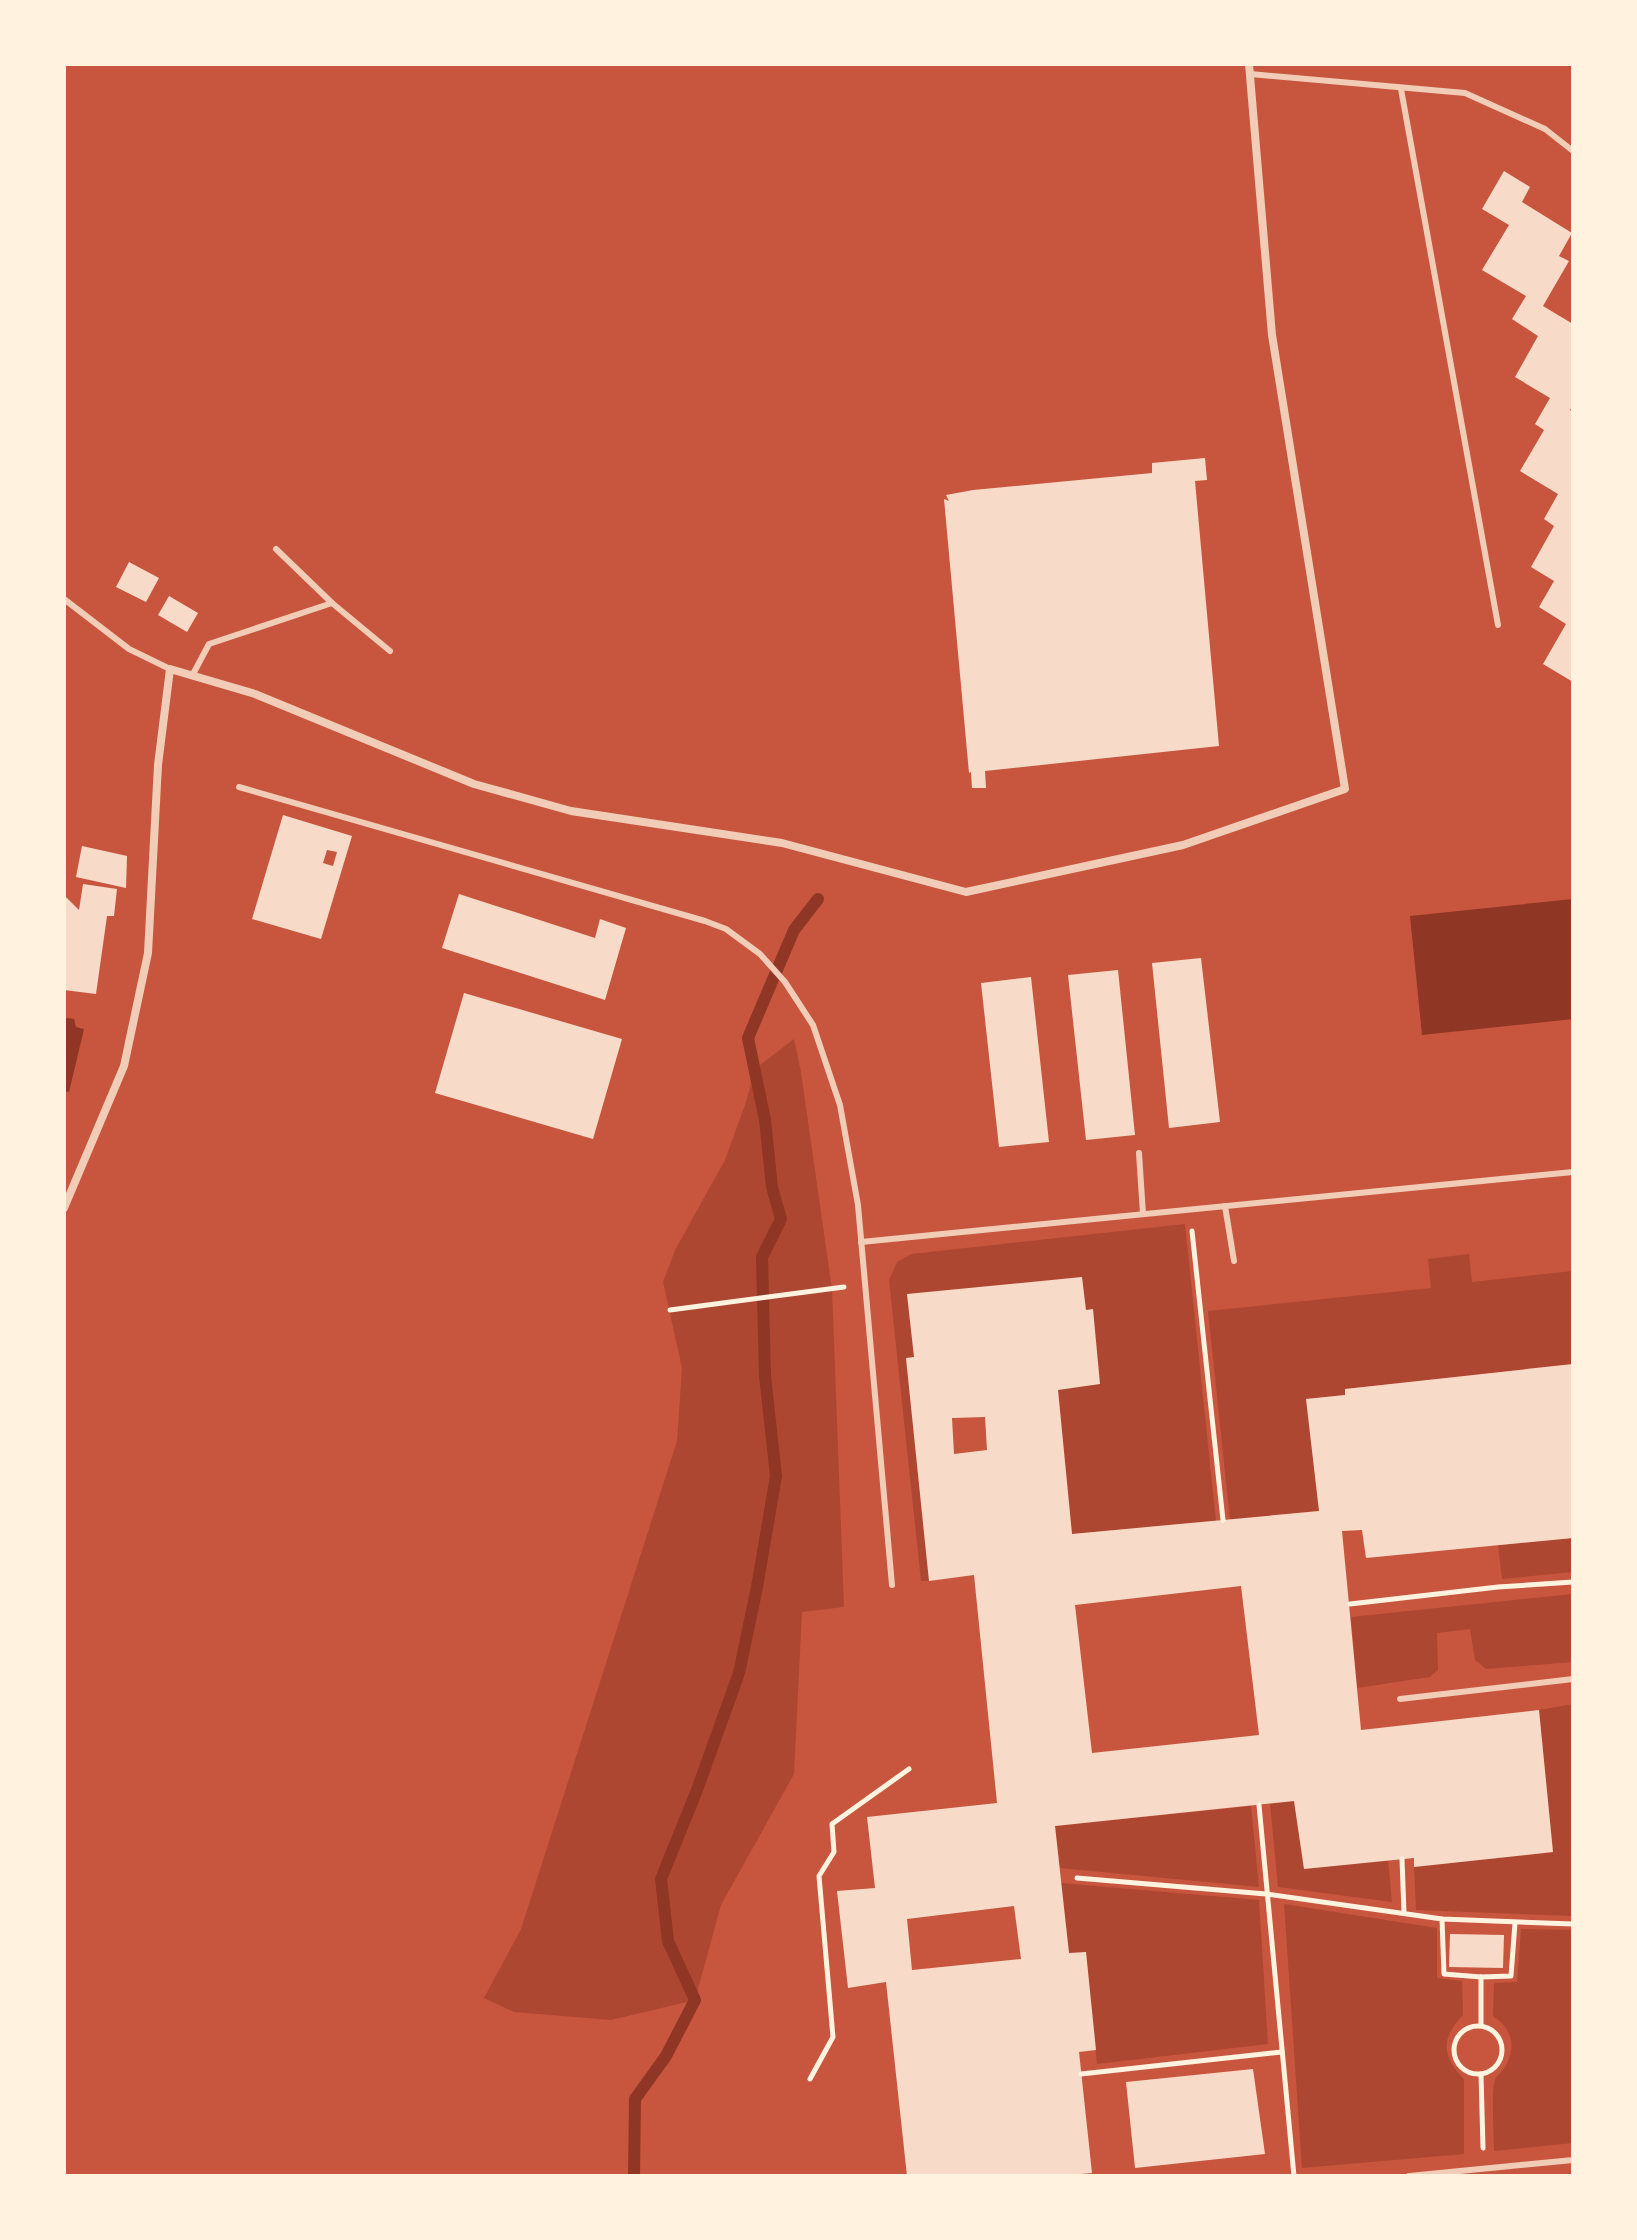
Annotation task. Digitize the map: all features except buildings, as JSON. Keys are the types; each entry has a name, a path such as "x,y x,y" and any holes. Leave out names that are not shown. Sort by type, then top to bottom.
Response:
{"street":[{"path":"64,1208 124,1066 148,953 158,765 170,669 255,694 474,784 571,811 782,843 966,892 1183,845 1345,789 1272,335 1249,64"}],"lane":[{"path":"1250,74 1465,93 1545,129 1573,151"},
{"path":"1401,89 1498,625"},
{"path":"276,549 332,603 390,651"},
{"path":"64,599 129,649 170,669"},
{"path":"192,676 209,644 332,603"},
{"path":"239,787 705,921 726,929 760,954 785,982 813,1025 840,1105 858,1205 892,1585"},
{"path":"1139,1153 1143,1214"},
{"path":"861,1242 1573,1172"},
{"path":"1225,1206 1234,1261"},
{"path":"1400,1699 1573,1679"},
{"path":"1409,2176 1573,2160"}],"path":[{"path":"1190,1209 1223,1520"},
{"path":"670,1310 865,1284"},
{"path":"1350,1604 1573,1582"},
{"path":"810,2079 833,2037 819,1876 834,1852 832,1824 909,1769"},
{"path":"1259,1805 1294,2176"},
{"path":"1402,1859 1404,1913"},
{"path":"1077,1878 1266,1894 1442,1919 1573,1924"},
{"path":"1442,1919 1444,1974 1481,1977 1511,1976 1515,1923"},
{"path":"1481,1977 1481,2025"},
{"path":"1481,2025 1495,2032 1502,2046 1499,2061 1488,2072 1481,2074 1465,2070 1455,2058 1453,2050 1455,2041 1465,2029 1481,2025"},
{"path":"1081,2074 1282,2052"},
{"path":"1481,2074 1483,2169"}],"shaded area":[{"path":"1573,899 1573,1019 1422,1035 1410,916"},
{"path":"67,1018 74,1019 76,1027 84,1029 69,1092 64,1091 64,1022"},
{"path":"794,1039 832,1289 844,1607 802,1612 794,1774 721,1905 695,2000 611,2020 514,2012 484,1998 521,1929 677,1441 682,1368 663,1282 675,1250 725,1160 755,1069"},
{"path":"1185,1224 1216,1521 1072,1534 1058,1390 1086,1310 907,1295 914,1357 906,1359 929,1581 921,1581 889,1280 897,1262 911,1254"},
{"path":"1469,1254 1472,1282 1573,1271 1573,1364 1345,1389 1345,1395 1306,1399 1319,1511 1230,1520 1208,1311 1431,1288 1428,1259"},
{"path":"1573,1538 1573,1572 1502,1579 1498,1545"},
{"path":"1573,1594 1573,1662 1486,1669 1475,1660 1470,1629 1437,1633 1438,1670 1430,1677 1357,1688 1351,1617"},
{"path":"1573,1704 1573,1916 1416,1910 1414,1867 1553,1852 1539,1710"},
{"path":"1294,1801 1304,1869 1388,1860 1392,1902 1278,1887 1270,1804"},
{"path":"1251,1806 1259,1887 1060,1868 1055,1826"},
{"path":"1061,1883 1259,1900 1268,2044 1097,2064 1086,1953 1069,1953"},
{"path":"1284,1904 1437,1928 1437,1978 1462,1981 1463,2015 1450,2032 1447,2047 1451,2063 1464,2079 1464,2154 1302,2168"},
{"path":"1521,1929 1573,1930 1573,2143 1494,2151 1494,2085 1509,2058 1511,2044 1508,2032 1493,2016 1494,1983 1517,1982"}],"waterway":[{"path":"634,2176 635,2099 666,2056 695,2000 668,1941 661,1879 739,1673 776,1476 765,1376 762,1257 781,1219 772,1187 765,1120 748,1038 794,930 818,899"}]}
